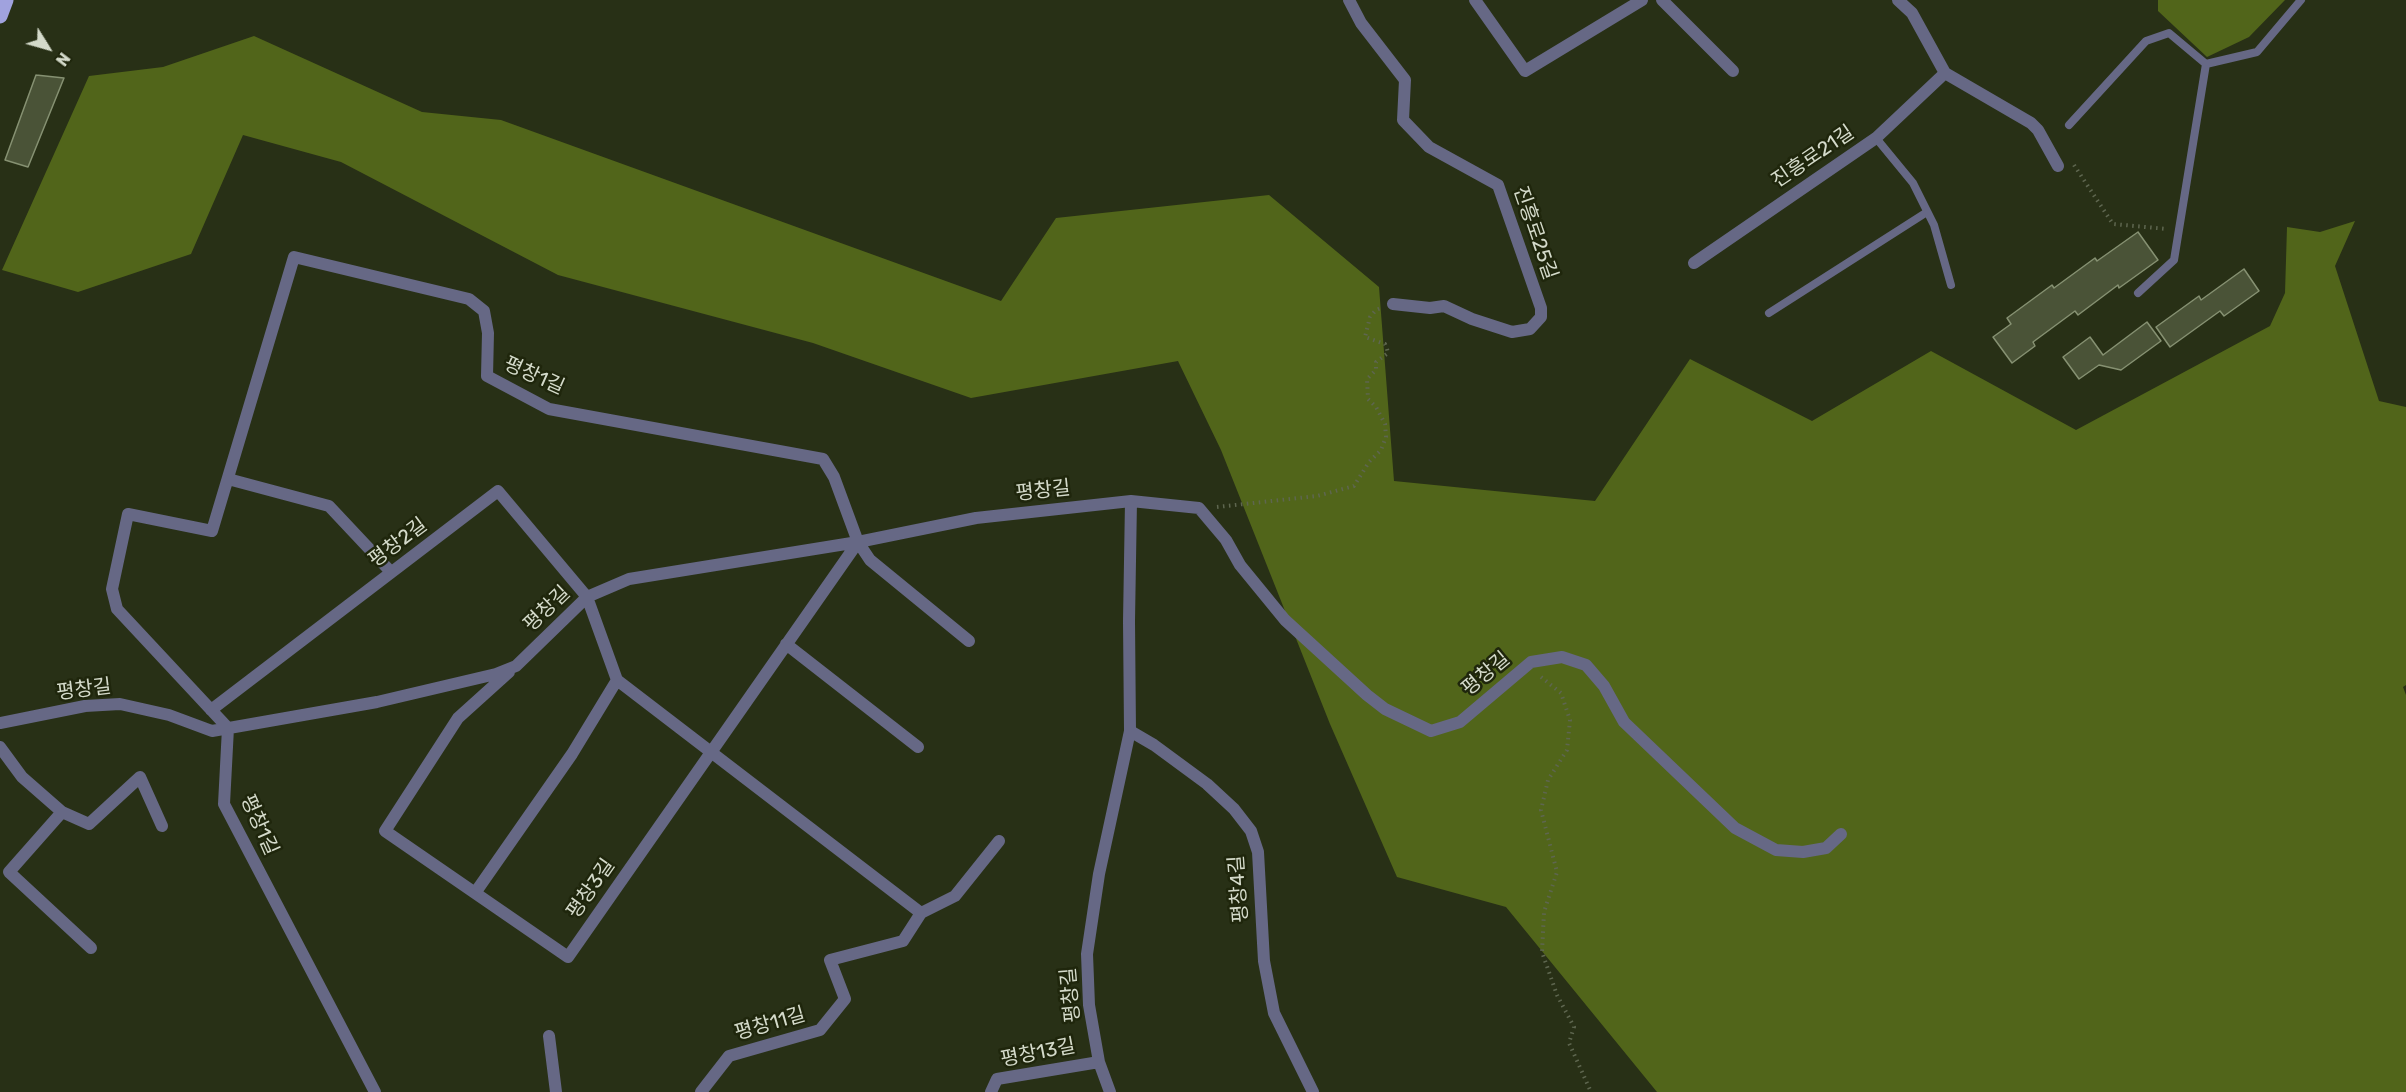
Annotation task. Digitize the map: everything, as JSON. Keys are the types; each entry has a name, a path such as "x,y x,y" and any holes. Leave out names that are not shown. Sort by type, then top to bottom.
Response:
{"main road":[{"path":"0,16 6,0"}],"street":[{"name":"진흥로25길","path":"1349,0 1361,23 1405,80 1403,120 1429,147 1498,185 1541,308 1541,317 1530,329 1512,332 1472,319 1444,306 1430,308 1393,304"},
{"path":"1475,0 1525,71 1642,0"},
{"path":"1662,0 1733,71"},
{"path":"1898,0 1912,13 1945,73 2031,123 2038,130 2058,166"},
{"name":"진흥로21길","path":"1694,263 1875,138 1945,73"},
{"name":"평창1길","path":"375,1092 224,804 228,728 117,609 112,589 128,514 212,531 294,257 469,299 484,311 489,333 487,376 549,409 823,459 834,477 858,542"},
{"path":"228,479 329,506 391,572"},
{"name":"평창2길","path":"211,710 498,491 586,597"},
{"name":"평창길","path":"1110,1092 1100,1062 1089,1005 1087,954 1099,874 1130,731 1131,501"},
{"name":"평창길","path":"0,723 85,706 120,704 169,715 212,731 377,702 496,674 516,666 586,597 629,579 858,542 976,518 1131,501 1199,508 1226,540 1240,565 1285,620 1385,710 1431,731 1460,722 1531,662 1562,657 1586,665 1604,686 1624,722 1735,828 1776,850 1803,852 1826,848 1841,834"},
{"path":"858,542 870,560 969,641"},
{"name":"평창3길","path":"516,666 458,718 385,831 568,957 858,542"},
{"path":"586,597 616,680 921,913 955,896 999,841"},
{"path":"786,644 918,747"},
{"path":"475,893 572,754 616,680"},
{"name":"평창4길","path":"1130,731 1154,745 1207,784 1233,809 1251,831 1258,852 1264,961 1274,1013 1313,1092"},
{"path":"0,747 22,777 62,812 89,824 140,777 162,826"},
{"path":"62,812 9,872 91,948"},
{"name":"평창11길","path":"701,1092 729,1056 820,1030 845,999 830,960 903,941 921,913"},
{"path":"549,1036 556,1092"},
{"name":"평창13길","path":"991,1092 997,1079 1100,1062"}],"lane":[{"path":"2206,64 2257,52 2301,0"},
{"path":"2069,125 2146,41 2169,33 2206,64"},
{"path":"2138,293 2174,260 2206,64"},
{"path":"1875,138 1913,183 1934,225 1951,285"},
{"path":"1769,313 1927,212"}],"path":[{"path":"2068,157 2113,224 2179,231"},
{"path":"1199,508 1317,496 1354,486 1369,462 1381,450 1386,436 1385,424 1376,407 1368,399 1367,379 1376,370 1376,362 1388,353 1385,344 1373,342 1365,337 1370,317 1376,310 1393,304"},
{"path":"1511,678 1538,675 1561,693 1570,720 1567,750 1548,780 1541,810 1557,872 1544,912 1542,952 1557,995 1574,1027 1569,1043 1591,1092"}],"green space":[{"path":"2158,0 2285,0 2249,37 2207,57 2158,11"},
{"path":"254,36 422,112 501,120 1001,301 1056,218 1269,195 1379,287 1394,481 1595,501 1690,359 1812,421 1931,351 2076,430 2270,326 2285,293 2287,227 2320,232 2355,221 2335,266 2379,401 2406,407 2406,685 2403,687 2406,695 2406,1092 1657,1092 1506,907 1397,877 1330,724 1221,450 1178,361 971,398 813,343 558,275 341,162 243,135 191,254 78,292 2,270 89,76 163,67"}],"building":[{"path":"36,75 64,78 28,167 5,160"},
{"path":"2138,232 2158,260 2119,288 2118,285 2078,315 2075,311 2033,342 2035,346 2012,363 1993,337 2011,324 2007,318 2052,285 2054,288 2095,258 2097,261"},
{"path":"2244,269 2259,291 2224,316 2220,311 2170,347 2156,327 2199,296 2201,300"},
{"path":"2147,322 2161,341 2121,370 2099,365 2079,379 2063,357 2090,337 2103,355"}]}
